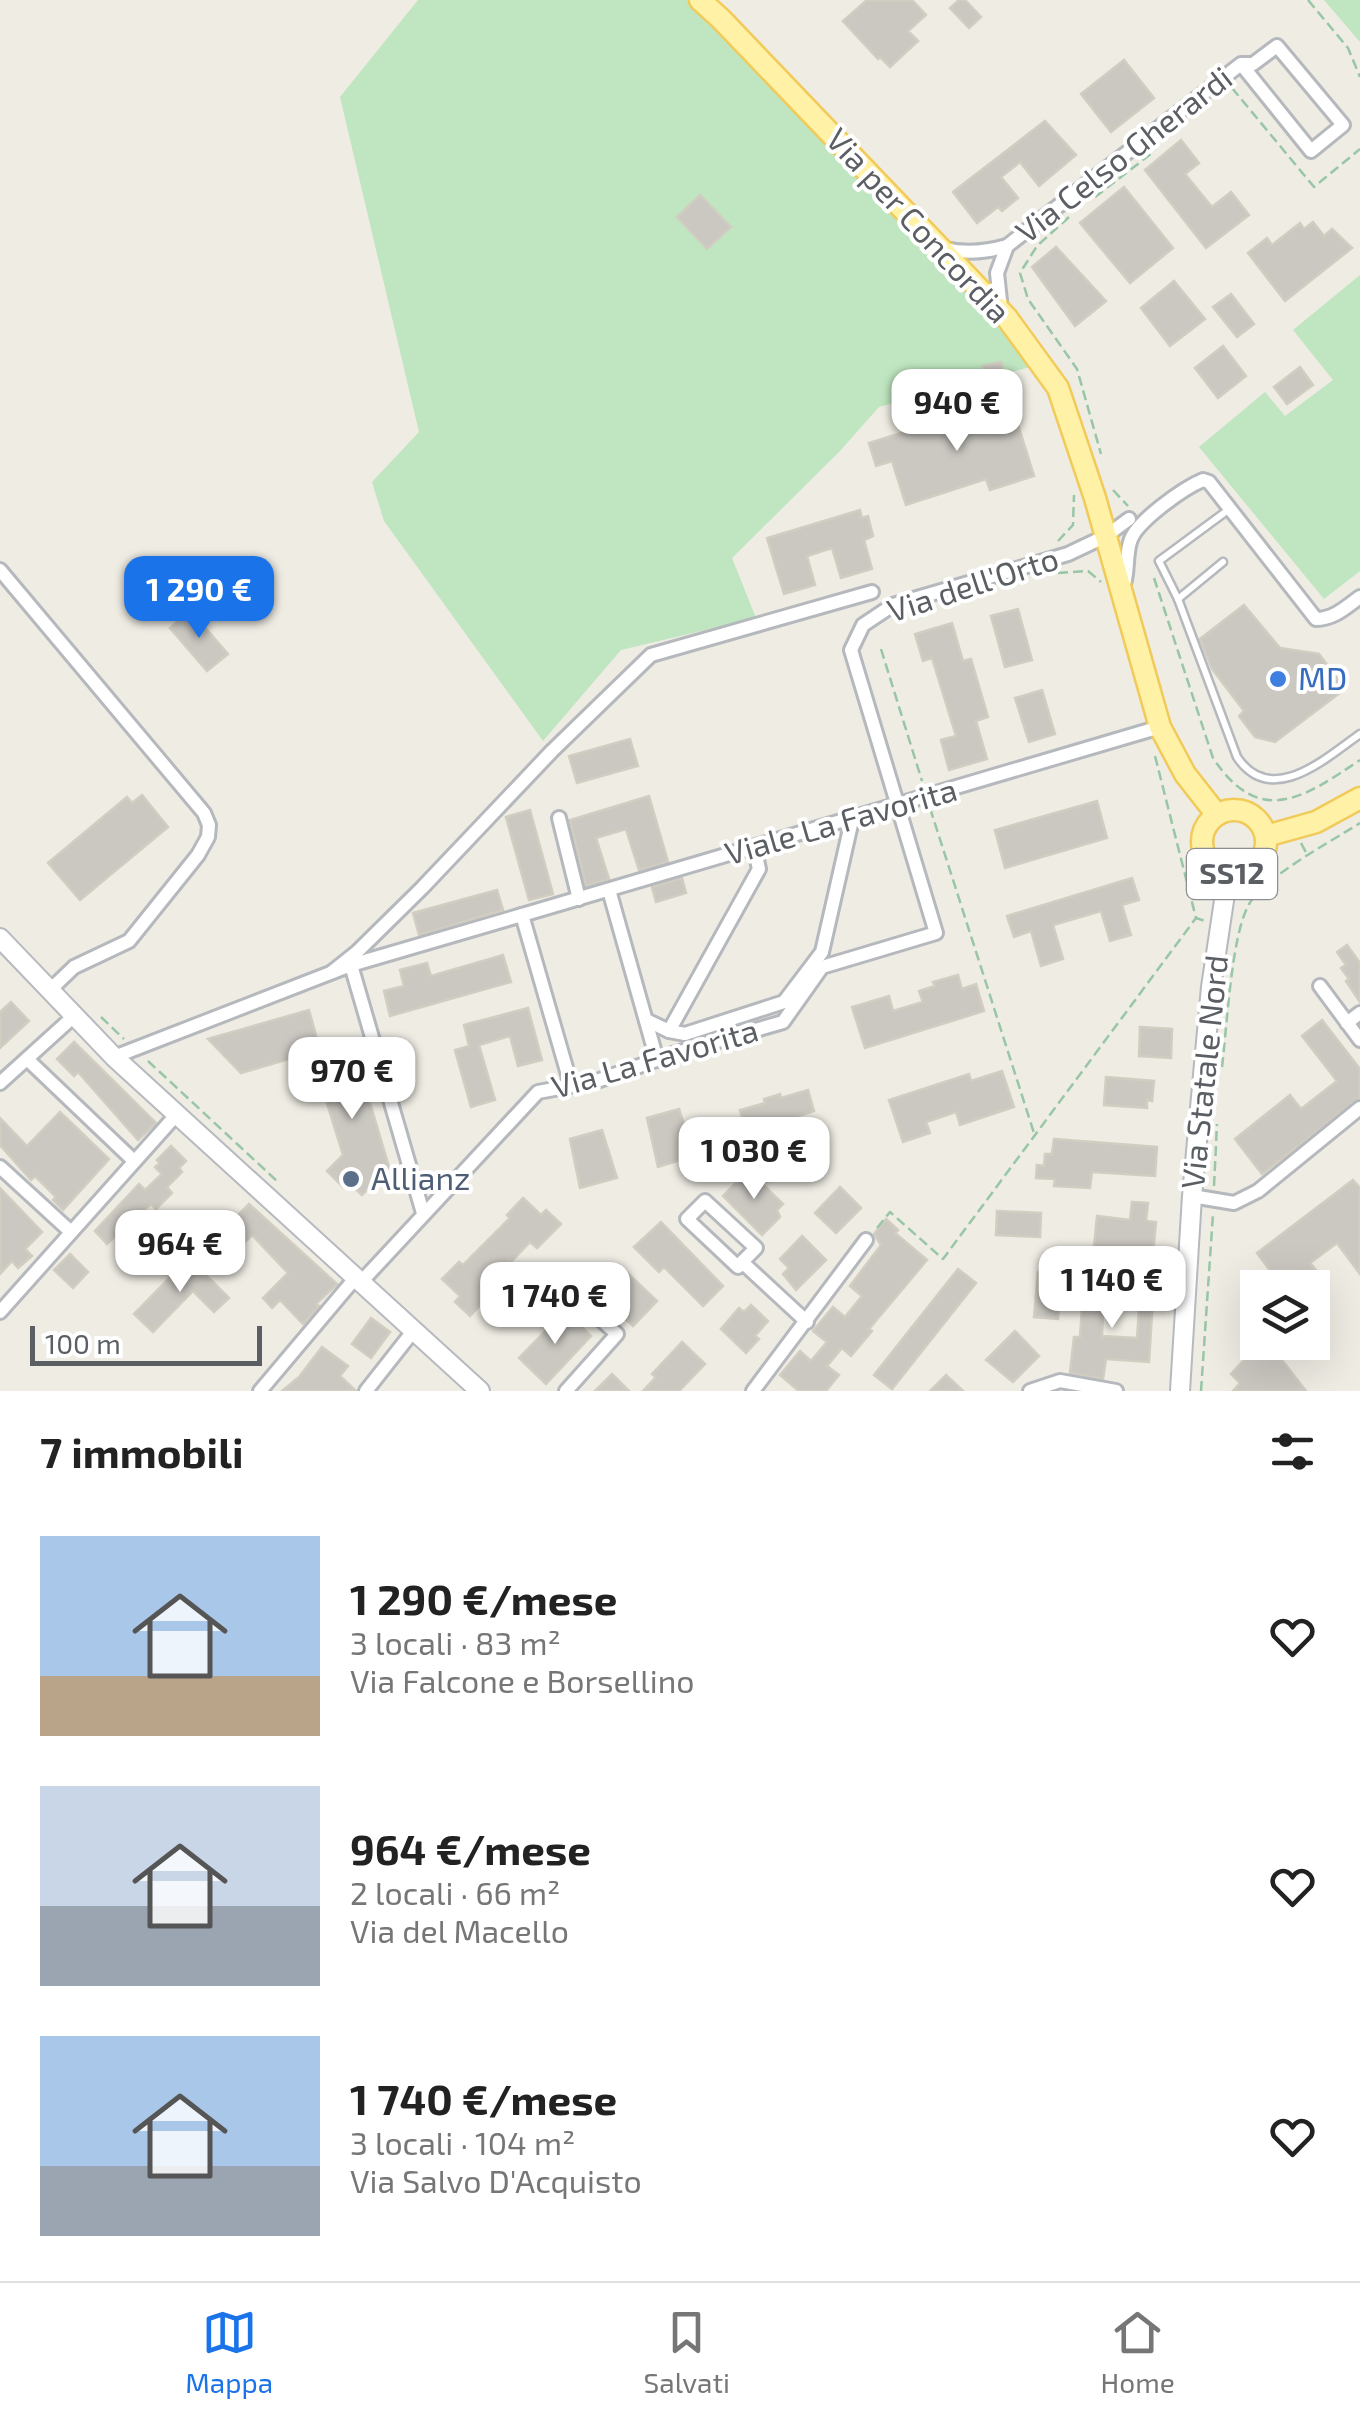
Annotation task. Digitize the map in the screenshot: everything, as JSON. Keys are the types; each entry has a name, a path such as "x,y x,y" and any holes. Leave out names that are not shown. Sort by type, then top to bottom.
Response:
{"main road":[{"name":"Via per Concordia","path":"700,0 1002,312 1058,388 1102,492 1112,587 1154,728 1216,815"},
{"name":"SS12","path":"1266,836 1316,822 1360,798"},
{"name":"SS12","path":"1236,810 1247,812 1256,818 1266,836 1265,854 1254,868 1237,874 1228,874 1210,863 1204,854 1204,832 1216,815 1236,810"},
{"name":"Via Statale Nord","path":"1180,1391 1211,987 1228,874"},
{"path":"0,938 114,1057 480,1391"}],"street":[{"name":"Via Celso Gherardi","path":"940,247 978,252 1007,246 1241,64 1253,64 1277,46 1343,125 1311,151 1241,64"},
{"name":"Via Celso Gherardi","path":"1002,312 997,273 1007,246"},
{"name":"Via Celso Gherardi","path":"970,280 978,252"},
{"name":"Via Celso Gherardi","path":"970,280 997,273"},
{"path":"1106,536 1203,480 1316,618 1326,619 1360,597"},
{"path":"1102,492 1112,514 1138,519"},
{"path":"1112,587 1127,578 1138,519"},
{"path":"1106,536 1132,535"},
{"name":"Via dell'Orto","path":"936,933 851,650 863,624 894,605 1051,559 1106,536"},
{"path":"0,570 204,813 209,825 208,837 198,855 128,942 74,967 49,991"},
{"path":"332,972 409,901 552,751 651,655 872,592"},
{"name":"Viale La Favorita","path":"114,1057 351,964 927,798 1154,728"},
{"path":"559,818 579,898"},
{"path":"646,1020 685,1034 784,1002 822,952 852,820"},
{"path":"669,1031 759,869 754,847"},
{"path":"609,890 657,1060"},
{"path":"522,915 571,1085"},
{"name":"Via La Favorita","path":"260,1391 360,1278 538,1092 598,1081 783,1022 822,967 936,933"},
{"path":"351,964 423,1213"},
{"path":"1320,986 1360,1040"},
{"path":"1348,1024 1360,1013"},
{"path":"0,1083 74,1016"},
{"path":"26,1059 134,1162"},
{"path":"1192,1196 1234,1203 1258,1191 1360,1108"},
{"path":"0,1312 177,1114"},
{"path":"0,1167 72,1232"},
{"path":"705,1200 756,1248 742,1262 738,1267 687,1220 705,1200"},
{"path":"753,1391 866,1240"},
{"path":"742,1262 807,1322"},
{"path":"566,1391 617,1334 580,1301"},
{"path":"366,1391 414,1330"},
{"path":"1030,1391 1060,1380 1116,1391"}],"lane":[{"path":"1229,509 1158,561 1178,599 1225,730 1244,768 1266,780 1294,778 1360,734"},
{"path":"1178,599 1223,562"}],"path":[{"path":"1308,0 1348,48 1360,77"},
{"path":"1222,96 1232,87 1314,187 1360,149"},
{"path":"1088,202 1156,150"},
{"path":"1076,212 1037,246 1020,273 1028,300 1066,349 1076,369 1102,462"},
{"path":"1044,367 1066,349"},
{"path":"1070,481 1075,496 1073,525 1063,537 1047,545 1056,573 1088,571 1112,587"},
{"path":"1102,492 1138,519"},
{"path":"1150,566 1213,758 1224,775 1255,796 1290,799 1360,760"},
{"path":"881,648 1035,1135"},
{"path":"866,1240 890,1212 943,1259 1196,918 1154,728"},
{"path":"1222,1066 1240,931 1249,904 1267,884 1360,823"},
{"path":"1196,918 1221,926"},
{"path":"103,1019 286,1190"},
{"path":"1201,1391 1216,1123"}],"green space":[{"path":"418,0 688,0 765,74 963,283 1030,367 879,407 732,558 756,618 621,650 543,741 384,521 372,482 419,432 340,97"},
{"path":"1324,0 1360,0 1360,42"},
{"path":"1360,275 1360,571 1324,599 1199,447 1265,392 1285,416 1333,380 1293,330"}],"building":[{"path":"867,0 912,0 926,15 908,31 918,41 890,67 843,21"},
{"path":"965,0 981,17 969,28 950,8"},
{"path":"1124,60 1154,98 1111,132 1081,94"},
{"path":"1045,121 1076,155 1039,186 1020,162 1001,177 1018,198 977,223 953,192"},
{"path":"1181,140 1199,163 1185,174 1212,207 1231,192 1249,215 1206,248 1145,170"},
{"path":"1124,187 1173,248 1130,283 1080,223"},
{"path":"700,195 731,227 707,249 677,217"},
{"path":"1313,222 1324,236 1332,229 1352,248 1285,301 1248,253 1267,238 1272,245 1300,223 1304,229"},
{"path":"1056,247 1106,301 1075,326 1032,267"},
{"path":"1174,281 1205,319 1170,346 1141,308"},
{"path":"1231,294 1254,324 1237,337 1213,307"},
{"path":"1223,346 1246,376 1218,398 1195,368"},
{"path":"1001,362 1005,376 987,381 983,366"},
{"path":"1300,367 1313,385 1287,404 1274,387"},
{"path":"1002,401 1006,415 1014,412 1034,476 990,490 986,479 906,505 892,461 876,466 869,443"},
{"path":"860,510 862,518 868,516 873,536 864,540 872,569 841,578 832,548 807,556 815,585 784,594 767,538"},
{"name":"MD","path":"1244,605 1280,648 1319,654 1345,689 1275,742 1255,737 1239,716 1244,711 1212,669 1200,639"},
{"path":"1018,609 1032,660 1005,667 991,616"},
{"path":"190,610 228,654 207,671 170,628"},
{"path":"952,623 963,661 971,659 988,717 976,721 987,759 949,770 941,740 956,736 932,658 923,661 915,634"},
{"path":"1042,690 1055,734 1029,742 1015,698"},
{"path":"630,739 638,766 577,783 569,756"},
{"path":"142,795 168,827 80,900 48,863 127,797 132,803"},
{"path":"649,796 668,862 639,870 626,829 596,838 609,879 586,886 570,820"},
{"path":"1097,801 1107,838 1005,868 995,830"},
{"path":"530,810 553,894 529,900 506,817"},
{"path":"682,878 686,893 656,902 652,887"},
{"path":"1132,878 1139,900 1122,905 1131,935 1110,941 1101,911 1053,925 1063,959 1041,966 1031,931 1014,937 1007,916"},
{"path":"497,890 503,910 419,935 413,913"},
{"path":"1347,945 1360,963 1360,1002 1346,981 1349,979 1341,968 1346,965 1337,952"},
{"path":"503,955 511,982 390,1016 384,991 404,986 400,970 427,963 431,976"},
{"path":"958,975 962,989 976,984 984,1011 865,1048 852,1007 889,996 893,1011 923,1002 919,991 935,986 933,982"},
{"path":"11,1002 29,1021 0,1048 0,1012"},
{"path":"528,1008 542,1060 518,1066 510,1036 479,1045 495,1100 471,1107 455,1050 469,1046 464,1025"},
{"path":"309,1010 320,1050 241,1073 208,1039"},
{"path":"1322,1020 1360,1069 1360,1098 1262,1174 1235,1139 1290,1095 1301,1109 1337,1081 1302,1036"},
{"path":"1140,1027 1172,1029 1171,1058 1139,1056"},
{"path":"74,1042 156,1123 138,1140 78,1072 74,1076 57,1059"},
{"path":"354,1049 389,1167 362,1195 348,1182 343,1187 327,1171 343,1155 314,1061"},
{"path":"1002,1071 1014,1107 960,1125 956,1112 926,1122 930,1133 903,1142 889,1100 969,1074 971,1081"},
{"path":"1106,1077 1154,1081 1152,1101 1147,1100 1147,1108 1104,1105"},
{"path":"808,1090 814,1111 792,1118 796,1133 771,1140 767,1125 746,1131 740,1110 780,1094 781,1098"},
{"path":"679,1109 694,1156 658,1167 647,1118"},
{"path":"60,1112 109,1159 63,1210 53,1200 56,1197 35,1176 31,1180 0,1145 0,1118 27,1146"},
{"path":"602,1130 617,1178 580,1188 570,1139"},
{"path":"1054,1139 1157,1147 1155,1176 1092,1172 1090,1188 1054,1186 1055,1179 1036,1178 1037,1165 1044,1166 1045,1154 1052,1154"},
{"path":"171,1146 186,1161 179,1168 182,1172 167,1187 172,1193 156,1209 151,1204 107,1244 95,1231 139,1184 145,1190 162,1174 155,1167 160,1163 157,1160"},
{"path":"748,1170 783,1204 777,1210 780,1217 762,1235 723,1196"},
{"path":"1353,1180 1360,1188 1360,1274 1337,1243 1310,1263 1316,1270 1270,1270 1257,1253"},
{"path":"840,1187 861,1208 836,1233 815,1213"},
{"path":"0,1188 42,1232 25,1249 32,1256 18,1268 12,1261 0,1274"},
{"path":"523,1198 541,1215 546,1210 561,1224 537,1248 530,1242 489,1280 497,1287 470,1316 455,1302 460,1296 442,1279 459,1262 463,1265 510,1218 507,1215"},
{"path":"1132,1202 1148,1203 1146,1221 1156,1222 1153,1253 1094,1247 1097,1216 1130,1220"},
{"path":"249,1204 337,1284 316,1304 319,1306 303,1324 280,1300 272,1308 263,1298 288,1273 252,1235 244,1243 227,1226"},
{"path":"997,1211 1041,1213 1040,1237 996,1235"},
{"path":"886,1219 898,1230 895,1233 927,1260 851,1356 842,1348 827,1366 839,1375 826,1391 799,1391 780,1375 800,1351 811,1361 827,1342 813,1331 833,1307 845,1317 862,1296 850,1286 881,1245 874,1234"},
{"path":"661,1222 723,1286 703,1306 664,1267 659,1272 634,1247"},
{"path":"802,1236 826,1260 796,1290 783,1274 789,1268 780,1259"},
{"path":"70,1254 88,1272 73,1288 54,1270"},
{"path":"189,1258 229,1298 214,1312 193,1291 153,1332 134,1314"},
{"path":"619,1265 657,1301 633,1326 595,1290"},
{"path":"958,1269 976,1283 892,1389 874,1375"},
{"path":"1038,1272 1061,1274 1058,1319 1034,1317"},
{"path":"1114,1279 1130,1280 1129,1296 1153,1298 1149,1362 1106,1359 1103,1379 1070,1373 1074,1337 1080,1337 1083,1294 1113,1296","holes":["1103,1308 1139,1310 1137,1338 1102,1336"]},
{"path":"751,1305 768,1321 746,1353 721,1329 739,1308 744,1312"},
{"path":"565,1311 591,1336 546,1384 519,1358"},
{"path":"371,1318 390,1332 371,1358 352,1344"},
{"path":"1015,1331 1039,1356 1013,1382 986,1360"},
{"path":"682,1342 705,1364 679,1391 643,1391 656,1377 652,1374"},
{"path":"322,1347 348,1366 340,1376 356,1391 282,1391 299,1377"},
{"path":"1244,1360 1282,1360 1306,1391 1233,1391 1240,1383 1231,1374"},
{"path":"612,1374 629,1391 595,1391"},
{"path":"946,1375 963,1391 930,1391"}],"place":[{"name":"MD","path":"1278,679"},
{"name":"Allianz","path":"351,1179"}]}
